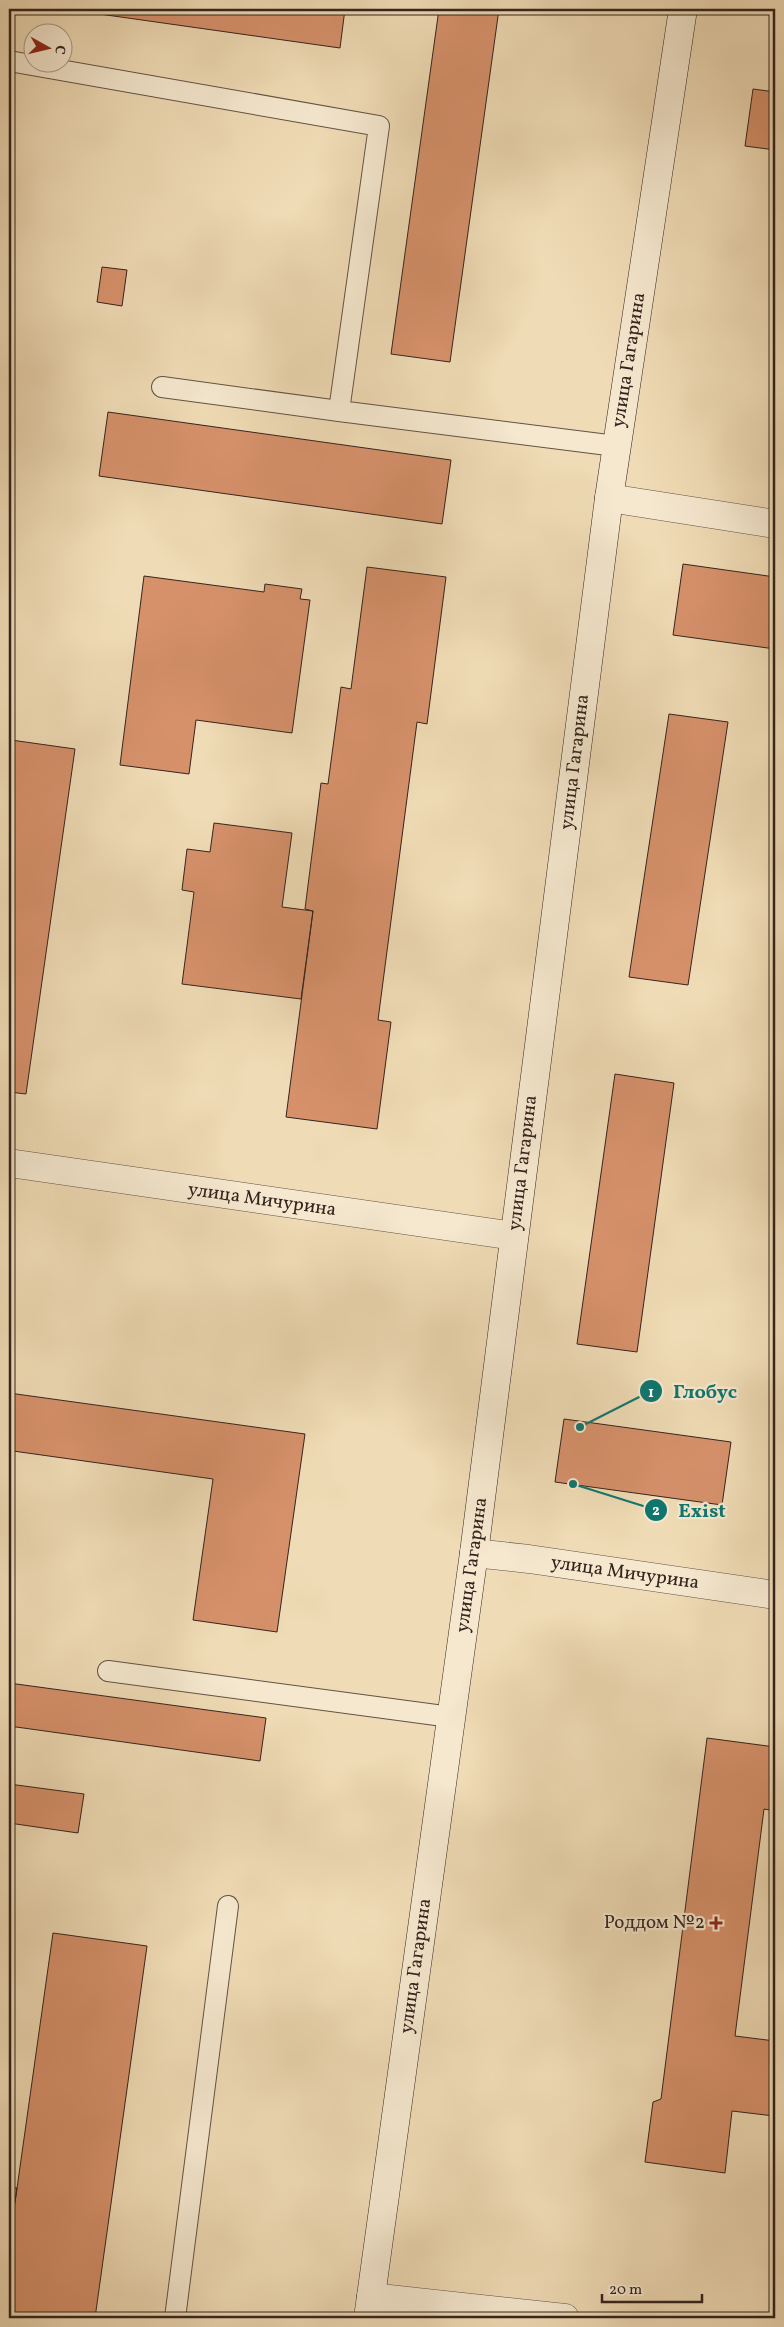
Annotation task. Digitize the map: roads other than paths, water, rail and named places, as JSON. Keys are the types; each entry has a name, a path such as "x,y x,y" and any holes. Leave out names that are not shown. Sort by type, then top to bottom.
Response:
{"main road":[{"name":"улица Гагарина","path":"370,2308 474,1553 616,446 683,9"},
{"path":"609,498 775,524"},
{"name":"улица Мичурина","path":"9,1163 514,1236"},
{"name":"улица Мичурина","path":"474,1553 529,1559 775,1595"},
{"path":"370,2308 565,2318"}],"lane":[{"path":"9,61 379,126 339,411"},
{"path":"162,387 616,446"},
{"path":"108,1671 451,1717"},
{"path":"175,2318 228,1906"}],"place":[{"name":"Глобус","path":"580,1427"},
{"name":"Exist","path":"573,1484"},
{"name":"Роддом №2","path":"716,1923"}]}
